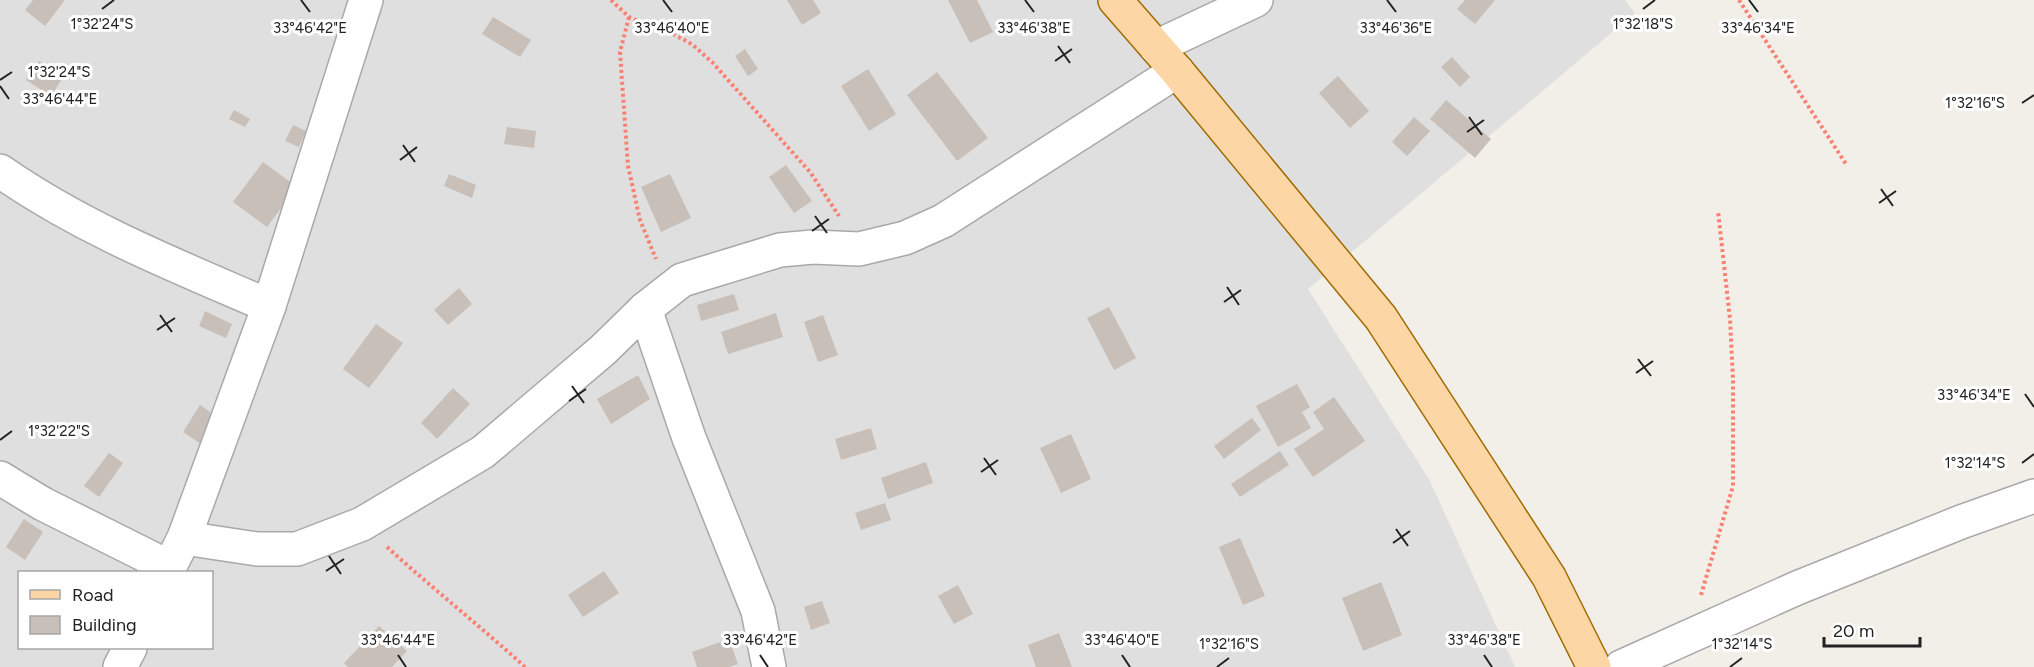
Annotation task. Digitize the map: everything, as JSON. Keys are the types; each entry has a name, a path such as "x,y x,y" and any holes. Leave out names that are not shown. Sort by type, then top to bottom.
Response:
{"main road":[{"path":"1115,0 1167,59 1381,318 1549,577 1594,667"}],"street":[{"path":"0,478 43,504 168,570 184,538 269,306 366,0"},
{"path":"184,538 257,549 297,549 362,524 483,452 603,350 656,299 682,280 780,250 813,247 859,249 905,238 943,221 1167,59 1256,0"},
{"path":"0,171 29,191 125,244 269,306"},
{"path":"656,299 689,438 758,611 769,667"},
{"path":"1621,667 1797,588 1961,522 2034,496"},
{"path":"120,667 129,649"}],"path":[{"path":"611,0 629,17 670,32 693,45 712,62 810,172 859,249"},
{"path":"1739,0 1846,164"},
{"path":"629,17 620,52 628,166 656,299"},
{"path":"1688,637 1733,486 1731,319 1718,211"},
{"path":"362,524 428,585 525,667"}],"shaded area":[{"path":"0,0 1625,0 1635,13 1308,289 1430,481 1515,667 0,667"}],"building":[{"path":"33,0 65,0 45,26 25,10"},
{"path":"787,0 813,0 821,13 802,25"},
{"path":"948,0 977,0 993,32 970,43"},
{"path":"1465,0 1495,0 1475,24 1457,9"},
{"path":"493,17 531,40 520,57 482,34"},
{"path":"745,49 758,69 748,76 735,56"},
{"path":"1452,57 1470,77 1460,87 1441,67"},
{"path":"39,61 64,76 51,96 26,80"},
{"path":"868,69 896,114 869,131 841,86"},
{"path":"937,72 988,138 957,161 907,95"},
{"path":"1338,76 1369,111 1350,128 1319,93"},
{"path":"1446,100 1491,139 1475,158 1430,119"},
{"path":"234,110 250,119 245,127 229,119"},
{"path":"1414,117 1430,131 1407,156 1392,142"},
{"path":"293,125 306,131 299,147 285,141"},
{"path":"507,127 536,131 534,148 504,144"},
{"path":"263,162 297,187 267,227 233,202"},
{"path":"786,165 812,201 794,213 769,177"},
{"path":"449,174 476,185 472,198 444,186"},
{"path":"670,174 691,218 661,232 641,187"},
{"path":"459,288 472,304 448,325 434,310"},
{"path":"734,294 739,310 701,321 697,305"},
{"path":"1109,307 1136,358 1114,370 1087,318"},
{"path":"205,311 232,324 226,338 199,326"},
{"path":"776,313 783,337 728,354 721,332"},
{"path":"823,315 838,355 818,362 804,322"},
{"path":"376,324 403,343 369,388 343,369"},
{"path":"638,375 650,399 611,424 597,399"},
{"path":"1297,384 1310,407 1302,412 1311,428 1278,447 1256,406"},
{"path":"453,388 470,404 437,439 421,423"},
{"path":"1334,397 1365,441 1313,477 1294,449 1324,429 1313,412"},
{"path":"200,405 219,418 201,444 183,432"},
{"path":"1252,418 1261,430 1224,459 1214,446"},
{"path":"871,428 877,449 841,460 835,439"},
{"path":"1071,434 1091,479 1061,493 1040,448"},
{"path":"1280,451 1289,465 1240,497 1231,484"},
{"path":"109,453 123,463 99,497 84,486"},
{"path":"926,462 933,483 888,499 881,478"},
{"path":"885,503 891,520 861,530 855,513"},
{"path":"24,519 43,532 25,560 6,547"},
{"path":"1240,538 1265,596 1243,605 1219,547"},
{"path":"604,571 619,593 583,617 568,595"},
{"path":"1381,582 1402,635 1363,651 1342,598"},
{"path":"958,585 973,614 954,624 938,596"},
{"path":"822,601 830,623 811,630 804,607"},
{"path":"379,626 407,651 392,667 348,667 344,663"},
{"path":"1059,633 1072,667 1036,667 1028,645"},
{"path":"729,639 738,664 729,667 697,667 692,652"}]}
